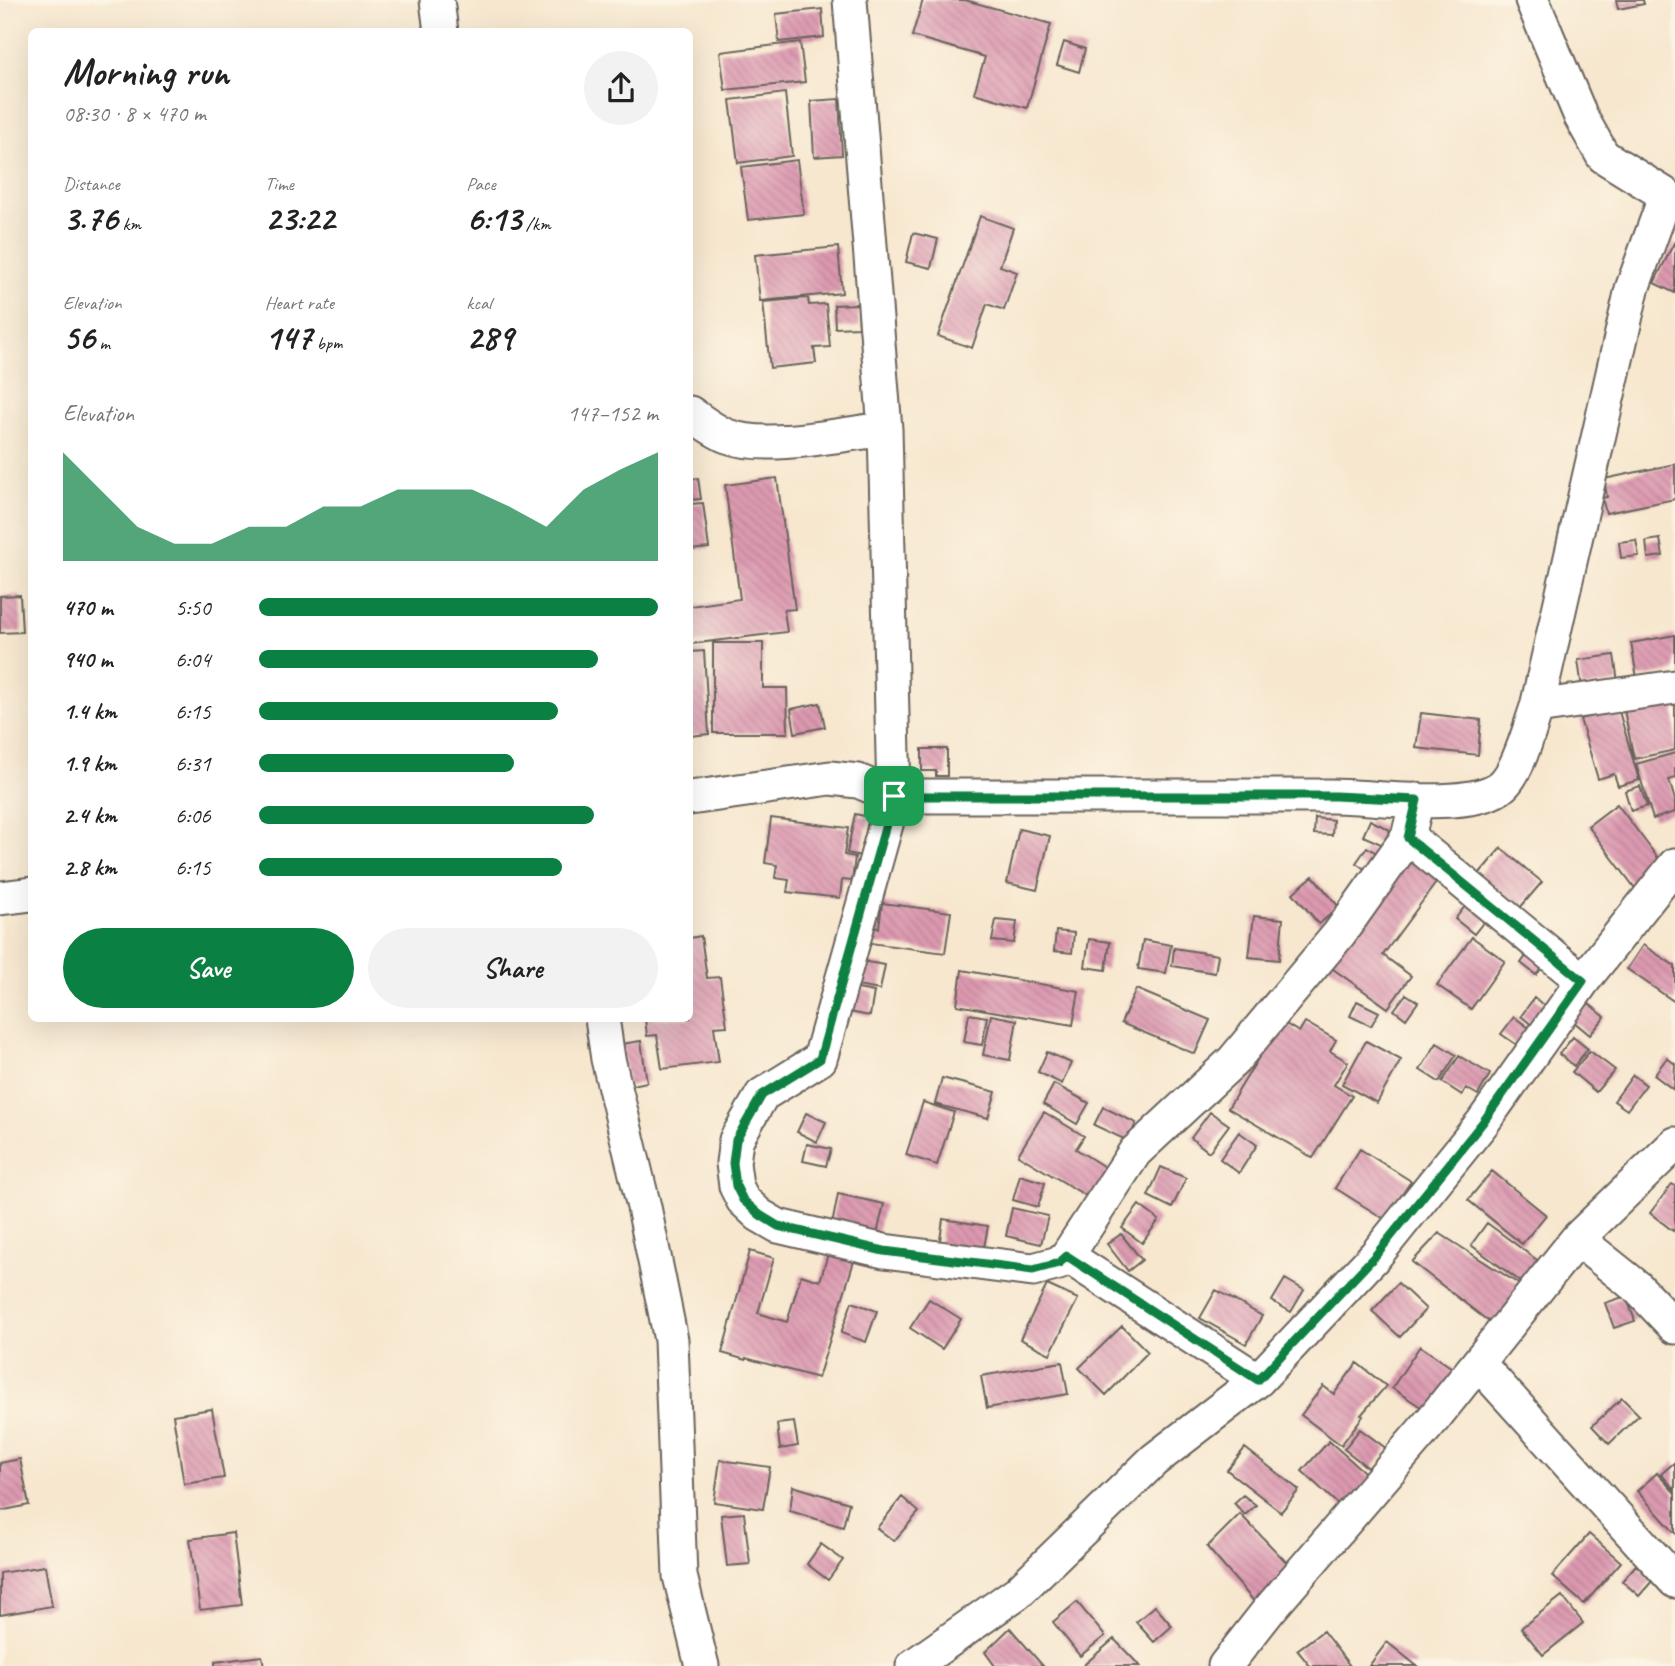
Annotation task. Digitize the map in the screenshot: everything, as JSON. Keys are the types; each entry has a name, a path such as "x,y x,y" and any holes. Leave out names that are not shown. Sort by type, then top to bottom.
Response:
{"street":[{"path":"437,0 440,28"},
{"path":"850,0 885,429 894,796 820,1059 762,1095 736,1140 733,1163 736,1186 743,1200 778,1226 884,1251 1033,1270 1059,1263 1067,1256 1135,1152 1233,1061 1339,934 1408,838 1417,800"},
{"path":"693,798 830,778 858,781 894,796 1335,796 1417,800 1461,799 1485,795 1501,787 1513,772 1537,707 1632,289 1670,186 1603,156 1581,117 1532,0"},
{"path":"693,415 727,436 751,441 785,441 885,429"},
{"path":"1537,707 1675,687"},
{"path":"1408,838 1583,981"},
{"path":"913,1666 1018,1592 1154,1460 1258,1380 1375,1256 1483,1122 1583,981 1675,865"},
{"path":"0,898 28,894"},
{"path":"603,1022 608,1059 671,1339 680,1576 702,1666"},
{"path":"1226,1666 1269,1610 1381,1481 1577,1239 1675,1144"},
{"path":"1577,1239 1637,1287 1675,1327"},
{"path":"1067,1256 1258,1380"},
{"path":"1478,1363 1675,1581"}],"building":[{"path":"923,0 965,0 1051,24 1027,108 974,93 985,57 912,36"},
{"path":"1616,0 1643,0 1644,4 1618,9"},
{"path":"822,9 824,37 779,42 776,14"},
{"path":"800,42 805,82 725,90 720,52"},
{"path":"1064,42 1085,49 1079,72 1057,65"},
{"path":"785,93 792,156 738,163 730,100"},
{"path":"839,99 842,155 814,157 811,101"},
{"path":"797,160 804,214 748,220 741,167"},
{"path":"980,216 1013,228 1000,266 1017,272 1004,310 987,304 972,348 938,336"},
{"path":"913,233 938,239 931,268 906,262"},
{"path":"1675,241 1675,293 1654,283"},
{"path":"838,247 842,293 760,301 755,255"},
{"path":"808,298 809,305 826,304 830,347 814,348 816,363 770,368 763,302"},
{"path":"858,304 859,327 835,328 834,305"},
{"path":"1675,464 1675,499 1606,513 1602,498 1607,497 1604,479"},
{"path":"698,478 701,499 693,500 693,479"},
{"path":"777,478 795,609 784,610 787,632 693,644 693,606 740,599 725,485"},
{"path":"703,503 709,548 693,550 693,504"},
{"path":"1660,539 1663,556 1648,558 1646,541"},
{"path":"1636,540 1639,556 1621,558 1619,542"},
{"path":"20,595 22,632 0,633 0,596"},
{"path":"1675,635 1675,671 1637,678 1631,643"},
{"path":"713,643 763,643 763,688 787,688 788,733 713,733"},
{"path":"704,651 709,734 693,736 693,652"},
{"path":"1614,655 1618,682 1582,688 1578,660"},
{"path":"1675,700 1675,750 1634,759 1624,710"},
{"path":"820,703 825,727 795,733 791,709"},
{"path":"1618,708 1639,780 1618,786 1614,774 1598,779 1580,719"},
{"path":"1421,713 1481,720 1478,755 1416,748"},
{"path":"922,749 947,749 947,776 936,776 936,771 922,771"},
{"path":"1675,753 1675,778 1669,780 1675,800 1675,812 1653,819 1636,764"},
{"path":"1640,786 1647,806 1631,811 1625,791"},
{"path":"1617,804 1664,866 1635,888 1588,826"},
{"path":"855,814 869,817 861,856 847,853"},
{"path":"771,818 848,828 844,855 855,857 852,881 842,880 840,898 787,892 789,880 775,878 777,865 765,863"},
{"path":"1315,818 1333,820 1332,835 1314,834"},
{"path":"1370,820 1390,830 1383,845 1363,836"},
{"path":"1019,829 1050,836 1037,890 1007,883"},
{"path":"1367,847 1378,854 1366,870 1356,863"},
{"path":"1501,848 1542,882 1519,909 1479,874"},
{"path":"1407,852 1441,876 1383,955 1411,976 1388,1008 1326,964"},
{"path":"1313,876 1339,907 1319,924 1293,893"},
{"path":"1470,900 1489,915 1474,934 1455,919"},
{"path":"882,903 951,912 945,953 870,943 872,927 879,928"},
{"path":"1254,916 1283,919 1279,960 1249,957"},
{"path":"996,920 1017,922 1014,943 992,941"},
{"path":"1056,931 1074,933 1072,953 1054,951"},
{"path":"701,936 707,978 720,977 727,1026 714,1027 719,1062 662,1069 657,1035 647,1036 645,1022 693,1022 693,937"},
{"path":"1472,937 1505,961 1471,1009 1437,985"},
{"path":"1089,939 1110,942 1106,970 1085,967"},
{"path":"1143,940 1171,945 1166,973 1138,969"},
{"path":"1643,945 1675,966 1675,1002 1627,969"},
{"path":"1174,948 1218,955 1215,973 1172,966"},
{"path":"1532,948 1548,961 1536,975 1521,963"},
{"path":"861,961 885,965 880,990 857,986"},
{"path":"962,970 1079,991 1073,1025 957,1005"},
{"path":"847,987 874,992 870,1016 843,1011"},
{"path":"1136,989 1210,1020 1195,1054 1121,1023"},
{"path":"1406,994 1418,1002 1406,1019 1394,1010"},
{"path":"1534,998 1547,1007 1533,1026 1521,1016"},
{"path":"1357,1001 1379,1012 1371,1026 1350,1016"},
{"path":"1588,1003 1605,1017 1590,1035 1573,1021"},
{"path":"969,1014 987,1017 982,1045 964,1042"},
{"path":"991,1015 1017,1020 1010,1060 983,1055"},
{"path":"1514,1017 1532,1030 1520,1047 1501,1034"},
{"path":"1281,1021 1299,1032 1305,1022 1336,1040 1330,1051 1348,1062 1334,1085 1352,1096 1313,1158 1228,1108"},
{"path":"1573,1037 1588,1049 1574,1066 1559,1054"},
{"path":"641,1041 647,1082 628,1086 621,1044"},
{"path":"1366,1041 1401,1060 1377,1103 1342,1084"},
{"path":"1437,1043 1456,1055 1439,1082 1420,1070"},
{"path":"1590,1051 1615,1070 1596,1092 1572,1072"},
{"path":"1047,1052 1071,1063 1062,1084 1038,1072"},
{"path":"1459,1056 1490,1074 1478,1095 1466,1088 1462,1095 1442,1082"},
{"path":"1667,1058 1675,1064 1674,1090 1654,1075"},
{"path":"1633,1075 1646,1085 1627,1110 1614,1101"},
{"path":"942,1078 996,1092 988,1118 935,1104"},
{"path":"1054,1084 1089,1103 1077,1124 1043,1104"},
{"path":"923,1102 954,1112 937,1165 906,1155"},
{"path":"1103,1107 1136,1123 1128,1141 1094,1125"},
{"path":"1044,1112 1084,1136 1076,1149 1117,1175 1100,1204 1018,1155"},
{"path":"1210,1112 1229,1125 1209,1152 1191,1138"},
{"path":"806,1113 826,1122 817,1142 797,1132"},
{"path":"1239,1132 1257,1145 1239,1173 1220,1159"},
{"path":"807,1144 831,1149 826,1166 803,1161"},
{"path":"1360,1149 1411,1181 1386,1220 1335,1188"},
{"path":"1161,1167 1186,1178 1172,1208 1148,1196"},
{"path":"1492,1171 1546,1215 1522,1244 1468,1200"},
{"path":"1020,1175 1045,1183 1038,1207 1013,1200"},
{"path":"1672,1184 1675,1186 1673,1231 1650,1213"},
{"path":"838,1194 884,1204 877,1234 832,1225"},
{"path":"1139,1205 1159,1220 1142,1243 1122,1228"},
{"path":"1012,1208 1048,1216 1041,1244 1006,1236"},
{"path":"943,1219 988,1226 983,1253 939,1247"},
{"path":"1487,1223 1541,1263 1525,1285 1471,1245"},
{"path":"1439,1233 1533,1293 1501,1331 1412,1262"},
{"path":"1121,1234 1142,1260 1128,1271 1107,1244"},
{"path":"750,1251 774,1258 758,1313 787,1322 801,1275 820,1281 828,1254 854,1261 818,1378 722,1353"},
{"path":"1285,1279 1304,1290 1291,1312 1272,1301"},
{"path":"1398,1283 1426,1309 1400,1337 1372,1311"},
{"path":"1047,1285 1078,1299 1050,1354 1020,1339"},
{"path":"1216,1290 1262,1316 1246,1344 1200,1318"},
{"path":"1626,1296 1635,1321 1614,1328 1605,1303"},
{"path":"929,1299 961,1319 942,1349 910,1328"},
{"path":"852,1302 877,1311 866,1342 841,1333"},
{"path":"1122,1326 1148,1352 1106,1395 1079,1368"},
{"path":"1420,1346 1458,1372 1430,1413 1392,1388"},
{"path":"1062,1362 1068,1394 987,1408 981,1376"},
{"path":"1357,1363 1386,1386 1361,1415 1363,1416 1341,1445 1301,1415 1323,1386 1334,1394"},
{"path":"1622,1398 1639,1415 1609,1444 1592,1426"},
{"path":"212,1409 224,1478 184,1484 173,1415"},
{"path":"794,1422 798,1446 780,1449 777,1424"},
{"path":"1360,1429 1387,1449 1371,1470 1344,1449"},
{"path":"1329,1441 1371,1478 1343,1509 1302,1471"},
{"path":"1245,1448 1299,1490 1281,1512 1227,1470"},
{"path":"20,1459 29,1505 0,1511 0,1463"},
{"path":"720,1460 770,1467 763,1509 714,1502"},
{"path":"1675,1462 1675,1490 1661,1474"},
{"path":"1657,1473 1675,1493 1675,1533 1637,1491"},
{"path":"793,1486 849,1503 843,1527 790,1511"},
{"path":"1243,1495 1256,1505 1245,1515 1234,1503"},
{"path":"902,1497 919,1512 894,1541 877,1528"},
{"path":"744,1513 750,1564 727,1566 721,1515"},
{"path":"1240,1514 1292,1568 1258,1606 1207,1547"},
{"path":"233,1533 242,1605 200,1610 190,1539"},
{"path":"1589,1534 1621,1562 1584,1604 1552,1576"},
{"path":"821,1544 843,1560 828,1580 807,1564"},
{"path":"1636,1565 1653,1580 1639,1596 1622,1581"},
{"path":"45,1566 52,1606 0,1615 0,1573"},
{"path":"1562,1596 1583,1623 1543,1655 1521,1628"},
{"path":"1077,1602 1105,1636 1080,1656 1053,1622"},
{"path":"1155,1606 1172,1626 1154,1642 1136,1622"},
{"path":"1010,1628 1043,1666 995,1666 985,1652"},
{"path":"1323,1631 1350,1666 1310,1666 1297,1650"},
{"path":"1114,1639 1140,1666 1084,1666 1085,1664"},
{"path":"1387,1642 1417,1666 1369,1666"},
{"path":"262,1656 264,1666 215,1666 215,1662"}],"route":[{"path":"894,796 1335,796 1417,800 1408,838 1583,981 1483,1122 1375,1256 1258,1380 1067,1256 1059,1263 1033,1270 884,1251 778,1226 743,1200 736,1186 733,1163 736,1140 762,1095 820,1059 894,796"}]}
